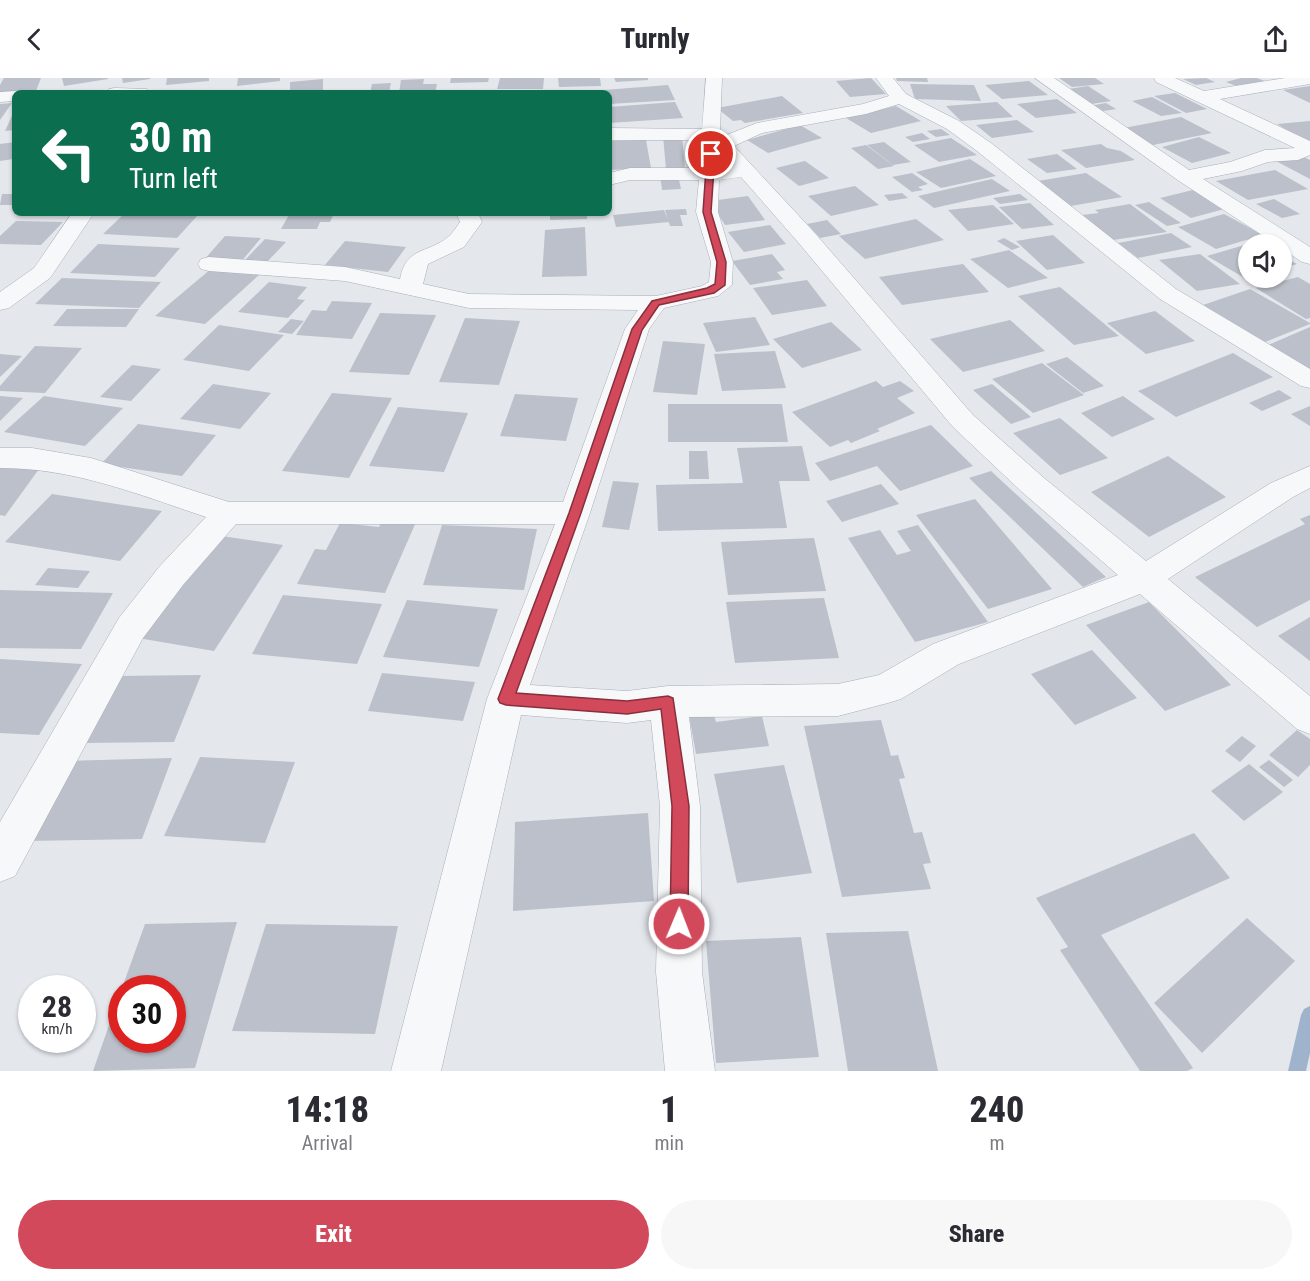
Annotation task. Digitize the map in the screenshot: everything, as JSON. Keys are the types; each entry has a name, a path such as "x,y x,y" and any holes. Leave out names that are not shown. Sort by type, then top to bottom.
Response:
{"street":[{"path":"209,264 345,274 469,301 656,303 711,291 720,285 722,262 707,212 710,173 717,140 714,78"},
{"path":"884,78 900,98 953,126 984,147 1168,294 1310,380"},
{"path":"1044,78 1186,177 1310,257"},
{"path":"1162,78 1310,148"},
{"path":"1201,97 1310,79"},
{"path":"612,134 681,133 717,140 757,128 866,109 900,98"},
{"path":"717,140 805,236 963,421 1143,579 1310,718"},
{"path":"1186,177 1235,167 1265,156 1298,154 1310,148"},
{"path":"612,178 630,174 748,175"},
{"path":"0,303 42,273 81,216"},
{"path":"410,289 413,272 419,260 456,242 471,222 468,216"},
{"path":"416,1071 506,699 575,513 637,329 656,303"},
{"path":"0,458 32,458 91,468 228,513 575,513"},
{"path":"506,699 627,707 668,702 838,700 888,687 946,654 1143,579 1282,490 1310,476"},
{"path":"0,862 131,628 171,576 228,513"},
{"path":"668,702 680,806 679,972 690,1071"}],"building":[{"path":"4,78 41,78 36,90 12,90 12,94 0,95 0,85"},
{"path":"62,78 108,78 108,79 64,86"},
{"path":"122,78 150,78 150,79 123,83"},
{"path":"167,78 209,78 209,81 166,85"},
{"path":"238,78 280,78 280,81 237,86"},
{"path":"451,78 489,78 488,82 450,83"},
{"path":"500,78 544,78 543,89 497,89"},
{"path":"558,78 600,78 601,86 559,87"},
{"path":"614,78 648,78 648,80 616,82"},
{"path":"871,78 886,94 850,97 836,81"},
{"path":"896,78 927,78 928,82 897,81"},
{"path":"1059,78 1095,78 1104,84 1072,87"},
{"path":"1206,78 1215,82 1196,85 1183,79"},
{"path":"1241,78 1257,78 1270,83 1244,89 1226,82"},
{"path":"323,79 323,90 290,90 290,82"},
{"path":"424,79 423,84 437,84 436,90 399,90 401,80"},
{"path":"1029,81 1048,95 1002,99 985,85"},
{"path":"391,83 390,90 371,90 372,84"},
{"path":"910,84 974,85 981,101 915,99"},
{"path":"668,85 675,100 612,104 612,90 604,90"},
{"path":"1088,86 1111,101 1085,105 1062,90"},
{"path":"1310,86 1310,103 1283,90"},
{"path":"1175,93 1207,109 1186,113 1154,96"},
{"path":"782,96 803,113 745,123 741,120 733,121 717,108"},
{"path":"1152,97 1182,113 1161,116 1132,101"},
{"path":"1057,99 1077,113 1036,118 1017,104"},
{"path":"675,102 683,118 612,123 612,107"},
{"path":"997,102 1013,117 961,121 946,106"},
{"path":"12,103 0,120 0,104"},
{"path":"1106,103 1116,109 1098,112 1089,106"},
{"path":"896,106 921,121 871,133 846,118"},
{"path":"12,116 12,130 5,131"},
{"path":"1181,117 1212,133 1153,145 1124,128"},
{"path":"1017,120 1034,132 992,138 976,125"},
{"path":"1310,121 1310,141 1305,141 1277,124"},
{"path":"800,125 822,138 768,153 747,140"},
{"path":"941,129 950,135 936,137 927,131"},
{"path":"922,133 930,139 913,142 905,137"},
{"path":"663,136 682,136 685,169 666,169"},
{"path":"1199,137 1231,153 1192,163 1162,147"},
{"path":"951,138 977,155 939,162 914,145"},
{"path":"646,140 651,168 612,170 612,141"},
{"path":"12,142 12,159 0,161 0,144"},
{"path":"884,142 911,162 893,165 867,145"},
{"path":"1101,144 1121,151 1135,160 1086,168 1061,150"},
{"path":"866,145 894,166 878,169 851,148"},
{"path":"1057,154 1077,169 1047,173 1027,159"},
{"path":"1302,156 1310,160 1310,179 1274,160"},
{"path":"970,159 996,176 941,188 916,172"},
{"path":"805,161 829,178 799,186 776,168"},
{"path":"1275,170 1308,189 1248,200 1216,181"},
{"path":"912,173 928,184 918,187 923,190 912,192 892,177"},
{"path":"1086,173 1122,197 1071,206 1038,181"},
{"path":"660,175 678,175 681,189 662,190"},
{"path":"992,179 1010,191 934,208 918,196"},
{"path":"855,186 879,205 831,216 808,196"},
{"path":"1193,190 1228,208 1191,218 1160,198"},
{"path":"902,193 908,198 889,201 884,195"},
{"path":"2,194 12,194 12,205 0,205"},
{"path":"1020,194 1028,200 1000,204 993,198"},
{"path":"748,196 765,220 725,225 710,201"},
{"path":"1274,199 1300,214 1282,218 1256,204"},
{"path":"1149,202 1181,223 1167,226 1135,205"},
{"path":"1030,203 1054,225 1022,229 999,207"},
{"path":"1130,204 1167,232 1113,240 1082,215 1099,213 1095,210"},
{"path":"993,205 1014,224 968,231 948,210"},
{"path":"686,209 687,215 680,215 683,226 670,226 665,210"},
{"path":"664,210 669,222 616,227 613,215"},
{"path":"1224,214 1261,234 1238,234 1238,242 1216,249 1178,227"},
{"path":"122,216 197,216 177,238 103,234"},
{"path":"288,216 333,216 330,222 320,222 317,229 281,229"},
{"path":"550,216 587,216 587,219 550,220"},
{"path":"916,219 944,240 865,259 839,236"},
{"path":"827,220 841,234 820,238 807,224"},
{"path":"16,221 63,222 41,245 0,244 0,236"},
{"path":"770,225 786,244 744,252 728,232"},
{"path":"585,227 587,276 542,277 545,230"},
{"path":"1171,233 1192,247 1138,258 1118,243"},
{"path":"1053,235 1085,263 1047,270 1016,241"},
{"path":"225,236 261,238 240,263 203,261"},
{"path":"1004,238 1020,247 1012,250 997,241"},
{"path":"265,239 286,242 267,262 245,260"},
{"path":"345,241 406,247 388,272 325,265"},
{"path":"98,244 180,248 155,277 70,273"},
{"path":"1238,247 1238,274 1207,256"},
{"path":"1009,250 1048,278 1008,288 970,259"},
{"path":"772,254 785,270 777,272 783,279 750,285 732,261"},
{"path":"1200,254 1238,284 1197,291 1159,260"},
{"path":"963,264 989,292 902,305 879,277"},
{"path":"212,268 259,275 205,324 155,316"},
{"path":"1298,277 1310,284 1310,318 1306,319 1256,288 1292,288 1292,279"},
{"path":"62,278 161,282 139,308 35,304"},
{"path":"807,280 827,306 772,315 753,288"},
{"path":"269,282 307,287 297,299 305,300 288,318 238,312"},
{"path":"1060,287 1119,336 1074,345 1018,296"},
{"path":"1250,289 1310,324 1265,342 1203,305"},
{"path":"332,301 372,303 352,339 296,335 312,310 326,311"},
{"path":"67,309 139,309 126,327 53,326"},
{"path":"1155,311 1195,341 1146,354 1107,323"},
{"path":"380,313 436,315 409,375 349,372"},
{"path":"755,317 770,345 716,352 703,323"},
{"path":"465,318 520,321 499,385 439,382"},
{"path":"291,319 304,321 292,334 278,332"},
{"path":"1010,320 1045,351 963,372 930,339"},
{"path":"831,322 862,350 802,368 773,339"},
{"path":"219,325 284,335 249,371 183,360"},
{"path":"1310,327 1310,369 1268,345"},
{"path":"663,341 705,344 697,395 653,392"},
{"path":"35,346 82,348 45,393 0,391 0,386"},
{"path":"775,351 786,388 722,391 714,354"},
{"path":"1233,353 1273,377 1176,417 1138,391"},
{"path":"0,354 22,356 0,377"},
{"path":"1067,357 1104,386 1083,393 1046,364"},
{"path":"1042,363 1084,395 1033,413 992,379"},
{"path":"132,365 161,369 131,401 100,397"},
{"path":"876,381 883,387 900,381 914,391 897,398 915,413 851,443 848,440 830,447 792,412"},
{"path":"213,384 271,393 240,429 180,419"},
{"path":"992,384 1031,417 1011,424 973,390"},
{"path":"1279,390 1292,398 1262,411 1249,403"},
{"path":"332,393 392,398 349,478 282,471"},
{"path":"515,394 578,398 566,441 500,436"},
{"path":"0,396 23,398 0,421"},
{"path":"44,396 123,408 85,446 4,432"},
{"path":"1123,396 1155,419 1112,437 1081,413"},
{"path":"668,404 782,404 788,442 668,442"},
{"path":"1310,406 1310,426 1291,414"},
{"path":"398,407 468,413 444,472 369,466"},
{"path":"1060,418 1108,458 1060,475 1013,433"},
{"path":"138,424 216,435 182,476 101,464"},
{"path":"931,425 973,466 900,491 877,466 830,481 815,463"},
{"path":"802,446 810,481 779,481 787,528 658,531 656,485 743,483 737,448"},
{"path":"689,451 707,451 709,479 689,479"},
{"path":"1168,456 1226,497 1149,537 1091,492"},
{"path":"0,468 39,469 5,516 0,515"},
{"path":"991,471 1106,577 1083,587 969,478"},
{"path":"613,481 639,483 629,530 602,527"},
{"path":"881,484 899,504 842,522 826,501"},
{"path":"52,494 162,511 120,561 5,542"},
{"path":"975,499 1052,589 988,609 916,515"},
{"path":"1310,515 1310,600 1257,627 1195,577 1305,524 1300,519"},
{"path":"383,519 416,522 385,593 297,584 315,549 326,550 340,523 379,527"},
{"path":"442,525 537,529 524,590 423,585"},
{"path":"918,525 988,622 915,642 848,538 880,530 897,555 911,551 897,531"},
{"path":"214,535 283,545 214,651 138,638"},
{"path":"814,538 826,591 728,595 721,542"},
{"path":"48,568 90,571 78,588 35,585"},
{"path":"0,590 113,593 81,649 0,648"},
{"path":"283,595 382,604 357,664 252,654"},
{"path":"824,598 839,658 735,663 726,602"},
{"path":"407,600 498,609 479,667 383,657"},
{"path":"1149,602 1231,685 1165,711 1086,625"},
{"path":"1310,617 1310,661 1278,636"},
{"path":"1092,650 1137,698 1075,725 1031,674"},
{"path":"0,659 82,664 39,735 0,733"},
{"path":"382,673 475,682 463,721 368,711"},
{"path":"201,675 174,742 82,743 114,676"},
{"path":"713,712 716,722 762,716 769,746 696,754 689,715"},
{"path":"881,720 891,756 898,755 905,778 899,779 914,833 922,832 931,863 923,864 931,889 842,897 804,726"},
{"path":"1297,730 1310,739 1310,765 1298,777 1269,755"},
{"path":"1242,736 1256,746 1240,762 1225,751"},
{"path":"200,757 295,762 265,843 164,836"},
{"path":"172,758 142,839 26,841 64,761"},
{"path":"1269,760 1293,780 1284,787 1259,767"},
{"path":"1249,764 1283,792 1244,821 1211,791"},
{"path":"784,765 812,873 737,883 714,774"},
{"path":"648,813 654,901 513,911 515,822"},
{"path":"1194,833 1230,878 1101,935 1193,1068 1187,1071 1140,1071 1060,950 1068,947 1036,898"},
{"path":"1247,918 1295,961 1202,1053 1154,1003"},
{"path":"237,922 195,1068 93,1071 108,1028 108,1053 186,1053 186,975 127,975 145,924"},
{"path":"266,924 398,926 375,1034 232,1031"},
{"path":"908,931 938,1071 848,1071 826,933"},
{"path":"801,937 819,1057 716,1063 706,941"}],"waterway":[{"path":"1297,1071 1310,1015"}],"route":[{"path":"679,924 680,806 668,702 627,707 506,699 575,513 637,329 656,303 711,291 720,285 722,262 707,212 711,154"}]}
